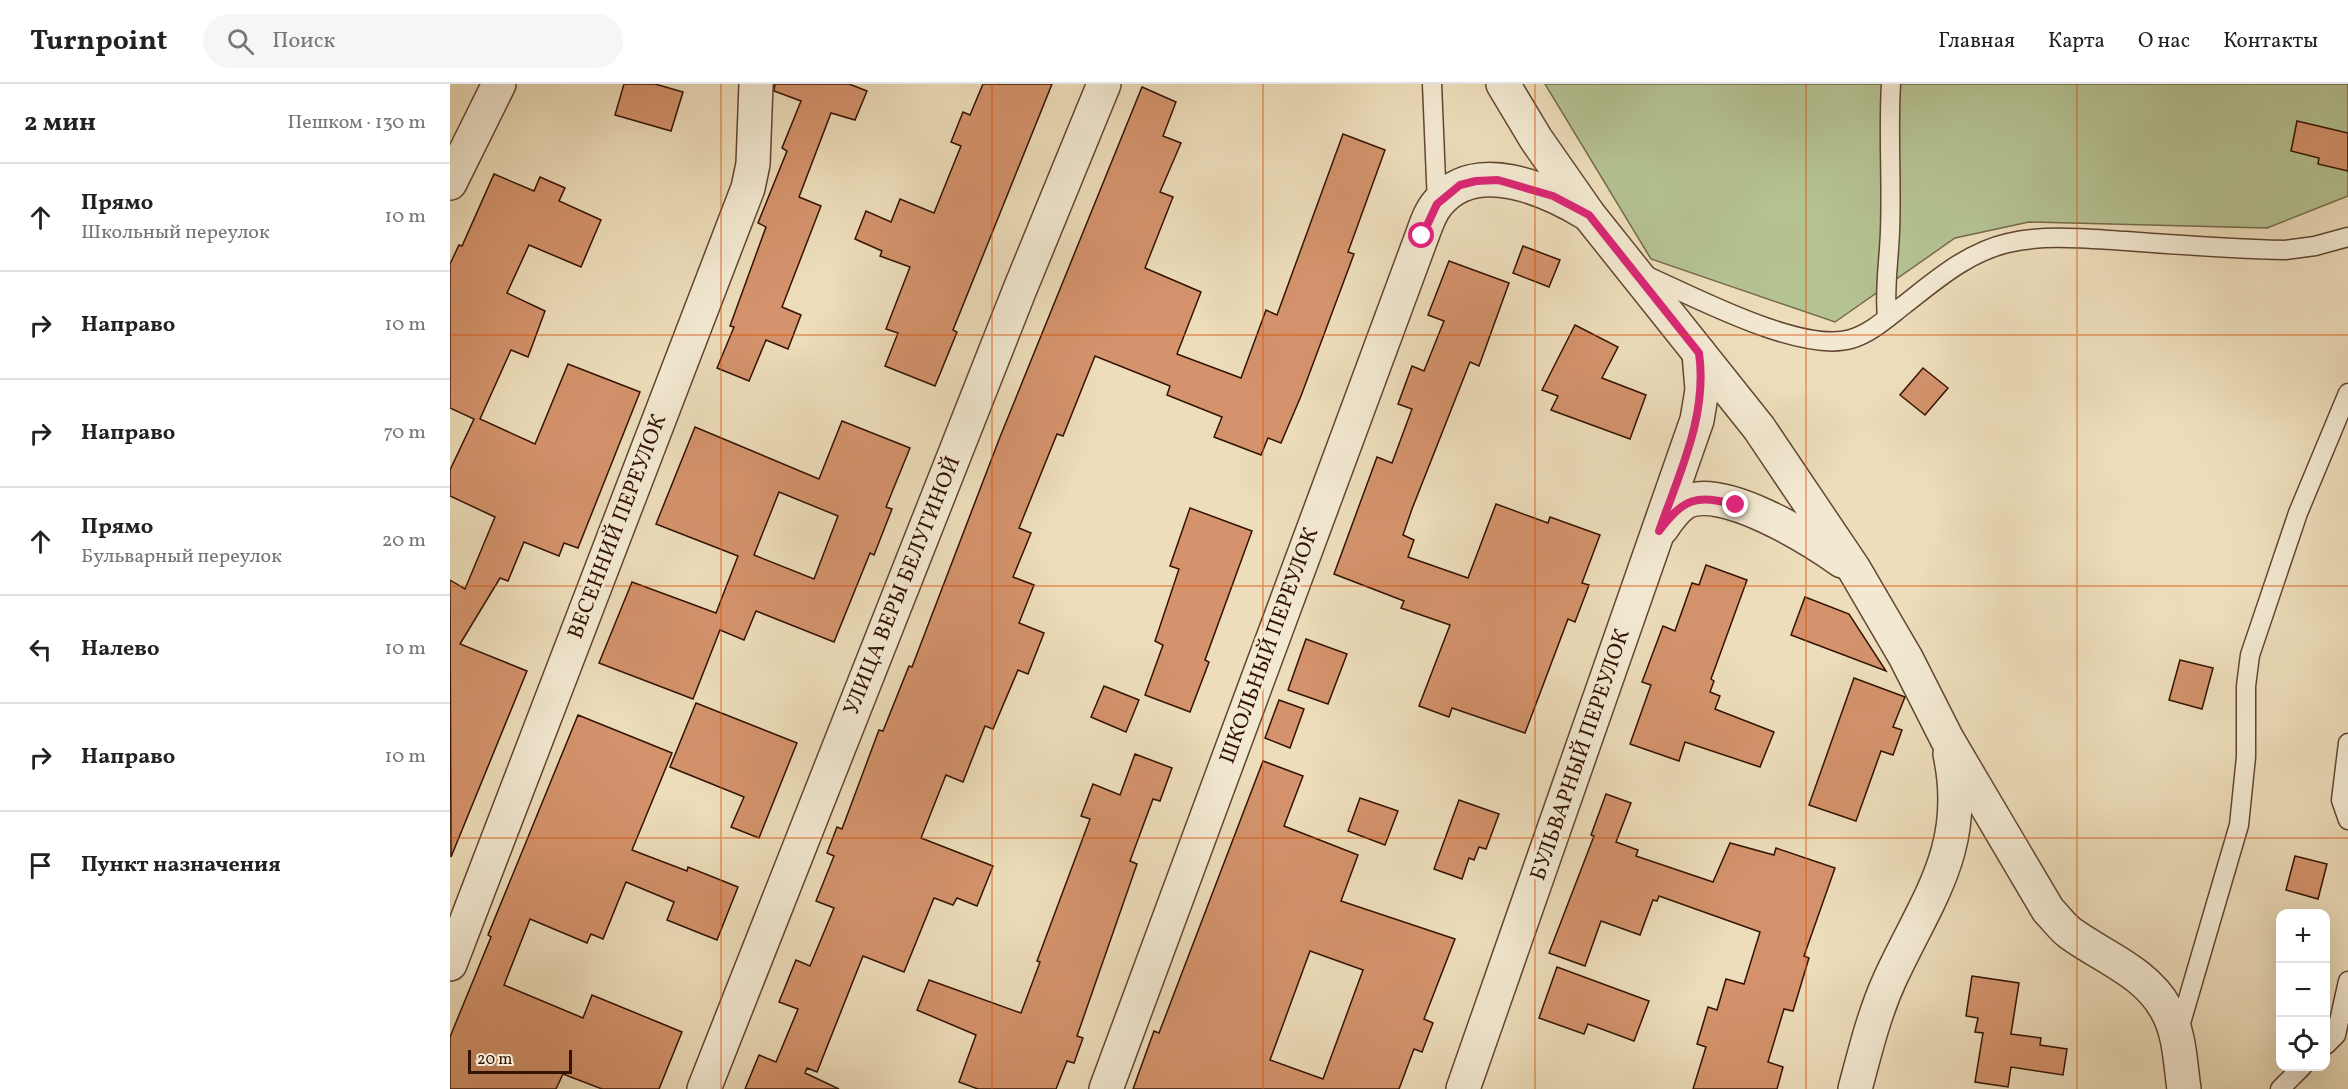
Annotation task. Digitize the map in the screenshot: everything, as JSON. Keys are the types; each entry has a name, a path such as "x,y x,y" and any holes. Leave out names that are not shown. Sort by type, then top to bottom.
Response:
{"street":[{"path":"450,183 499,84"},
{"name":"УЛИЦА ВЕРЫ БЕЛУГИНОЙ","path":"704,1089 1011,311 1104,84"},
{"path":"1503,84 1536,139 1589,215 1759,428 1854,569 1906,658 1947,739 2048,910 2068,931 2137,976 2154,992 2167,1009 2177,1036 2184,1089"},
{"name":"ВЕСЕННИЙ ПЕРЕУЛОК","path":"450,964 748,188 753,164 750,92"},
{"path":"1437,204 1460,185 1476,181 1498,180 1553,196 1589,215"},
{"name":"ШКОЛЬНЫЙ ПЕРЕУЛОК","path":"1106,1089 1418,247 1437,204"},
{"name":"БУЛЬВАРНЫЙ ПЕРЕУЛОК","path":"1463,1089 1697,420 1702,390 1699,353"},
{"path":"1659,531 1684,503 1700,498 1717,500 1736,505 1770,520 1854,569"},
{"path":"1855,1089 1876,1015 1890,980 1941,878 1950,850 1955,823 1956,793 1947,739"}],"lane":[{"path":"1432,84 1437,204"},
{"path":"1887,318 1885,296 1890,229 1888,124 1891,84"},
{"path":"1632,270 1753,322 1820,342 1849,340 1871,331 1949,270 1979,253 2009,242 2100,239 2285,250 2315,246 2348,237"},
{"path":"2177,1036 2239,825 2246,758 2246,686 2250,655 2298,513 2348,393"},
{"path":"2348,743 2341,800 2348,820"},
{"path":"2336,1039 2348,981"},
{"path":"2280,1089 2298,1071"}],"green space":[{"path":"1545,84 2348,84 2348,196 2267,228 2029,222 1955,238 1835,322 1651,259"}],"building":[{"path":"624,84 655,84 683,92 671,131 615,115"},
{"path":"775,84 849,84 867,91 855,120 831,113 799,197 821,206 782,307 801,315 788,349 766,340 749,381 717,368 734,327 730,326 766,227 758,223 787,151 782,148 801,101 774,91"},
{"path":"983,84 1052,84 953,330 957,332 935,386 885,366 898,333 886,329 910,267 880,256 882,251 855,239 866,211 891,222 900,199 934,213 961,146 951,142 963,112 970,115"},
{"path":"1142,87 1176,102 1163,136 1181,143 1160,192 1173,197 1145,268 1201,292 1177,354 1241,378 1266,310 1277,315 1343,134 1385,150 1348,252 1354,254 1301,396 1281,443 1268,438 1261,455 1214,437 1222,417 1167,395 1170,386 1095,356 1063,436 1057,434 1019,528 1031,533 1013,577 1034,585 1019,623 1044,633 1028,674 1018,670 993,729 985,726 963,782 946,775 921,838 993,866 977,906 957,898 953,905 934,898 904,972 863,956 817,1072 807,1068 805,1073 839,1089 745,1089 759,1055 776,1062 798,1009 779,1002 796,960 810,966 834,908 816,901 834,856 827,853 837,827 842,829 879,730 883,731 909,666 912,667 1000,437"},
{"path":"2297,121 2348,133 2348,171 2318,164 2319,158 2291,151"},
{"path":"494,174 534,191 540,177 565,188 559,201 601,220 581,267 529,245 507,293 545,311 528,357 511,350 480,419 535,444 568,364 640,392 578,548 564,543 559,556 524,542 508,581 500,578 460,644 527,671 451,857 450,580 465,589 495,517 450,496 450,470 474,419 450,408 450,264 459,245 462,246"},
{"path":"1523,246 1560,260 1549,287 1513,273"},
{"path":"1449,261 1509,283 1479,366 1470,362 1412,509 1403,535 1414,540 1408,557 1468,578 1496,504 1548,523 1550,517 1600,535 1582,583 1589,585 1575,622 1568,619 1525,733 1452,708 1449,717 1419,706 1450,625 1401,608 1404,601 1334,574 1377,457 1392,463 1412,409 1398,404 1412,366 1424,371 1444,321 1428,315"},
{"path":"1575,325 1618,347 1602,378 1646,395 1630,439 1551,410 1558,396 1542,390"},
{"path":"1923,368 1948,388 1925,415 1900,395"},
{"path":"842,421 910,448 886,507 892,509 874,555 870,553 834,642 756,611 744,640 720,630 693,699 599,663 632,582 716,613 738,556 656,524 695,427 819,479","holes":["779,492 838,516 814,579 754,555"]},
{"path":"1190,508 1252,531 1205,660 1209,662 1190,712 1145,695 1163,645 1155,641 1179,569 1170,566"},
{"path":"1706,565 1747,580 1711,679 1714,681 1710,692 1720,696 1715,709 1774,732 1760,767 1685,742 1679,761 1630,744 1651,685 1642,682 1663,626 1675,631 1692,583 1699,585"},
{"path":"1805,597 1849,614 1886,671 1791,635"},
{"path":"1306,639 1347,654 1328,704 1288,690"},
{"path":"2180,660 2213,668 2202,709 2169,700"},
{"path":"1854,678 1905,697 1893,727 1902,730 1893,755 1881,751 1856,821 1809,805"},
{"path":"1104,686 1139,700 1126,732 1091,717"},
{"path":"1279,700 1304,709 1290,748 1265,738"},
{"path":"696,703 797,743 759,838 731,827 744,797 670,767"},
{"path":"578,715 672,753 632,850 687,871 688,867 738,887 717,940 667,920 674,902 626,882 603,939 591,934 587,943 530,919 504,985 583,1018 592,995 682,1032 659,1089 602,1089 563,1074 556,1089 450,1089 450,1037 491,937 488,935"},
{"path":"1135,754 1172,768 1160,801 1153,799 1130,861 1137,864 1077,1036 1083,1038 1074,1063 1067,1061 1056,1089 978,1089 959,1082 976,1035 917,1010 929,980 1021,1013 1040,962 1037,961 1090,819 1081,816 1093,784 1120,795"},
{"path":"1263,761 1303,776 1284,826 1358,855 1341,901 1455,939 1424,1019 1433,1023 1422,1052 1414,1049 1399,1089 1133,1089 1154,1031 1159,1033","holes":["1310,951 1363,970 1323,1079 1270,1060"]},
{"path":"1606,794 1631,803 1616,842 1638,850 1636,856 1713,882 1730,843 1774,855 1776,848 1835,868 1804,956 1809,958 1793,1011 1784,1009 1768,1062 1783,1067 1777,1089 1693,1089 1706,1047 1697,1044 1708,1007 1717,1010 1726,979 1744,984 1760,932 1659,896 1657,901 1653,900 1640,935 1601,921 1585,966 1549,953 1594,836 1591,835"},
{"path":"1360,798 1398,811 1385,845 1348,831"},
{"path":"1459,800 1499,814 1486,849 1479,847 1474,860 1469,858 1462,879 1434,869"},
{"path":"2295,856 2327,864 2318,899 2286,890"},
{"path":"1557,967 1649,1001 1634,1041 1588,1024 1584,1034 1539,1018"},
{"path":"1972,976 2019,983 2011,1034 2041,1038 2040,1045 2067,1049 2063,1075 2011,1067 2008,1087 1975,1082 1983,1033 1975,1032 1978,1018 1966,1016"}],"route":[{"path":"1422,236 1437,204 1446,194 1460,185 1476,181 1498,180 1536,189 1569,203 1589,215 1699,353 1702,390 1697,420 1659,531 1684,503 1700,498 1736,505"}]}
